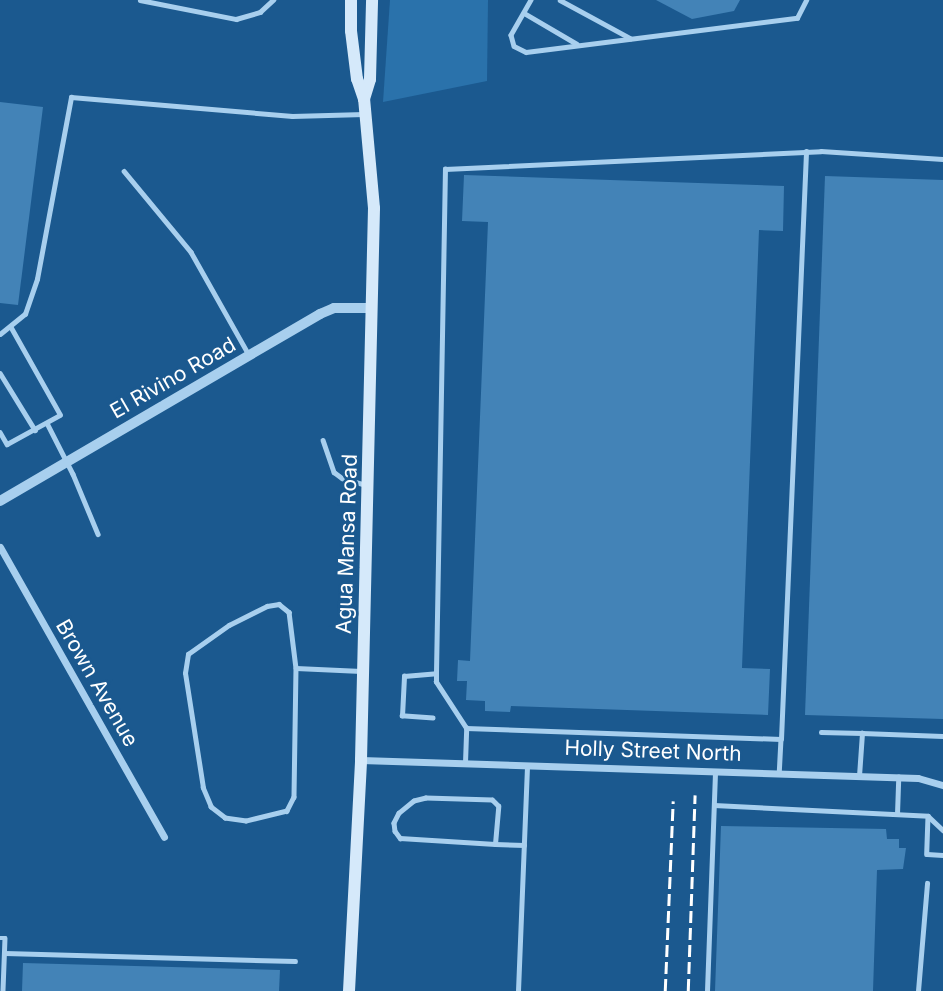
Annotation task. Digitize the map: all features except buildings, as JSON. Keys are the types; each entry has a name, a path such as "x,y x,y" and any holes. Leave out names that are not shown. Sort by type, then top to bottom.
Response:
{"main road":[{"name":"Agua Mansa Road","path":"349,991 361,760 374,208 364,99 357,79 351,0"},
{"name":"Agua Mansa Road","path":"364,99 370,79 372,0"}],"street":[{"name":"El Rivino Road","path":"0,501 334,308 372,308"},
{"name":"Brown Avenue","path":"0,547 164,837"},
{"name":"Holly Street North","path":"361,760 898,777 918,778 943,785"}],"lane":[{"path":"140,0 236,19 260,12 273,0"},
{"path":"531,0 511,35 517,49 526,52 797,18 806,0"},
{"path":"560,0 630,38"},
{"path":"524,13 579,45"},
{"path":"0,334 11,328 25,314 37,279 71,97 292,116 365,114"},
{"path":"465,763 466,728 436,682 445,169 806,152 943,159"},
{"path":"779,773 806,152"},
{"path":"124,171 191,252 249,356"},
{"path":"0,432 7,444 60,415 11,328"},
{"path":"0,373 35,430"},
{"path":"47,424 98,534"},
{"path":"323,440 334,472 342,478 368,485"},
{"path":"279,604 289,612 296,668 295,797 287,811 246,821 225,818 211,807 203,788 185,673 188,654 229,625 267,606 279,604"},
{"path":"296,668 362,671"},
{"path":"433,718 402,716 404,676 436,673"},
{"path":"466,728 781,739"},
{"path":"821,732 943,736"},
{"path":"859,776 862,733"},
{"path":"518,991 527,765"},
{"path":"706,991 715,771"},
{"path":"897,814 898,777"},
{"path":"495,844 498,806 492,800 414,800 399,813 394,823 400,838 495,844 524,845"},
{"path":"714,805 928,816 943,830"},
{"path":"928,816 927,854 943,855"},
{"path":"918,991 927,883"},
{"path":"0,938 5,938 3,991"},
{"path":"5,953 295,961"}],"shaded area":[{"path":"390,0 488,0 487,81 383,102"}],"railway":[{"path":"688,991 695,795"},
{"path":"665,991 673,801"}]}
